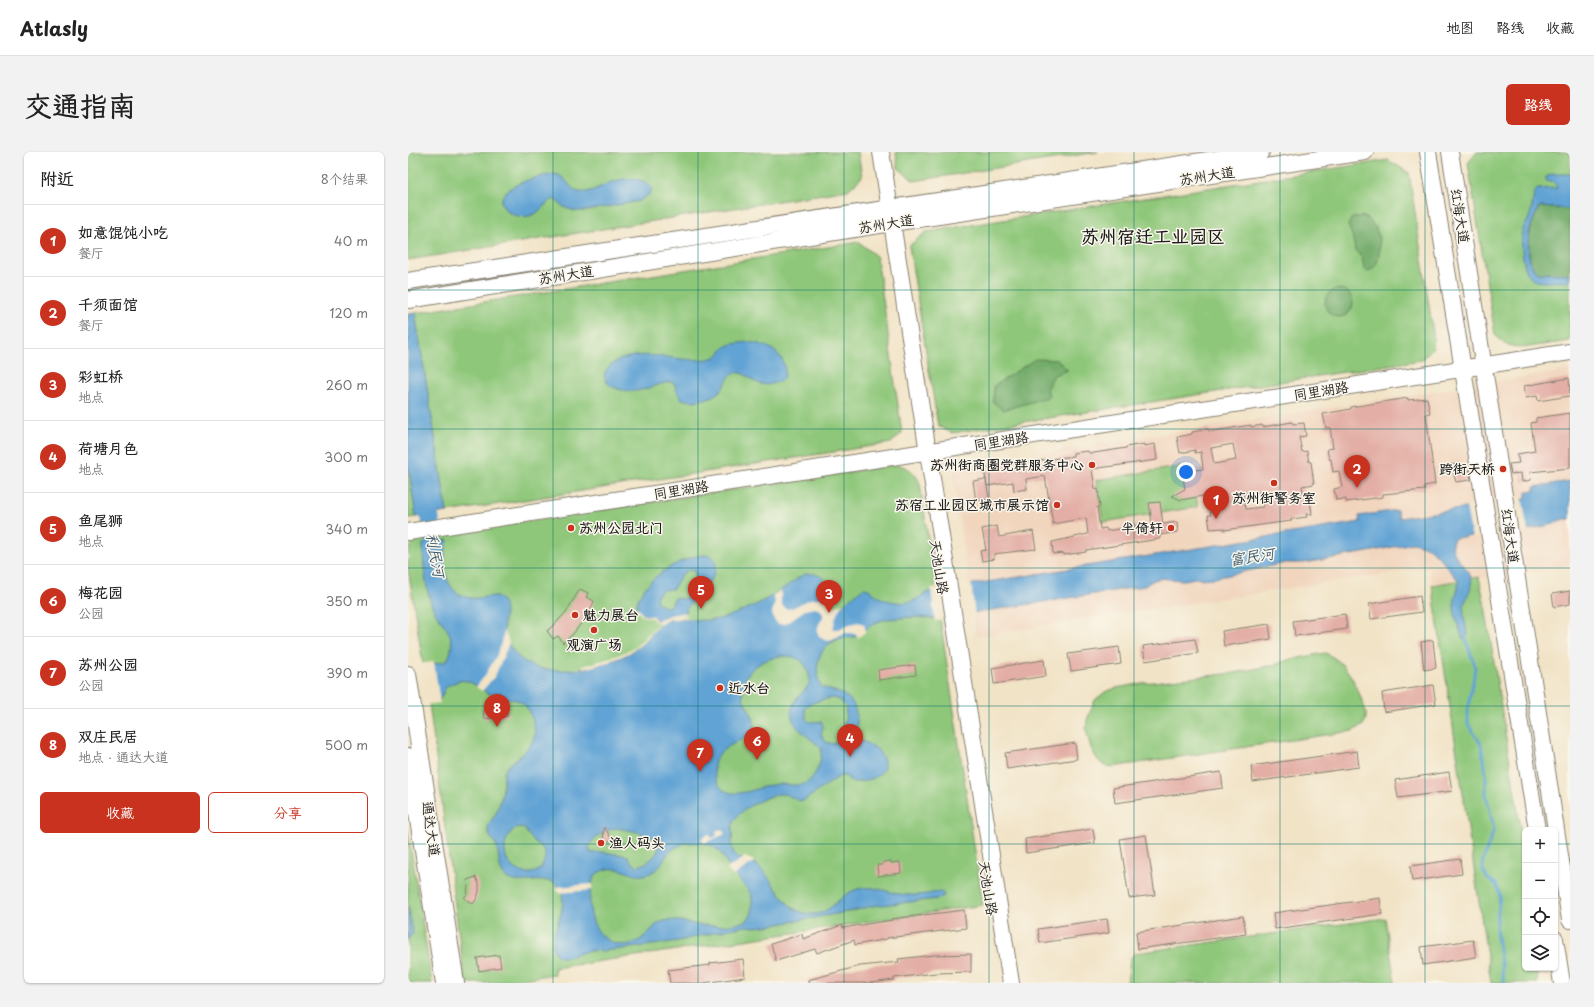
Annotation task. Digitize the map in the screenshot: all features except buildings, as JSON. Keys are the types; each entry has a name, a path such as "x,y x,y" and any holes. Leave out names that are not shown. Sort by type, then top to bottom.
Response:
{"street":[{"name":"天池山路","path":"872,152 886,216 943,569 1002,983"},
{"name":"天池山路","path":"881,152 886,216"},
{"name":"苏州大道","path":"408,300 1261,152"},
{"name":"苏州大道","path":"408,281 1365,152"},
{"name":"红海大道","path":"1428,152 1537,827"},
{"name":"红海大道","path":"1450,152 1485,366 1570,920"},
{"name":"同里湖路","path":"408,532 1570,352"},
{"name":"天池山路","path":"954,642 1011,983"},
{"name":"通达大道","path":"408,674 456,983"},
{"name":"通达大道","path":"408,756 444,983"},
{"path":"1558,958 1562,983"}],"shaded area":[{"path":"1570,370 1570,565 1432,585 1429,567 976,636 953,477 955,470 960,466"}],"green space":[{"path":"408,152 858,152 862,177 848,190 408,260"},
{"path":"896,152 1098,152 914,181 898,168"},
{"path":"1477,152 1570,152 1570,341 1521,348 1504,344 1495,335 1468,163"},
{"path":"1388,160 1409,173 1434,339 1432,349 1421,360 952,433 938,426 909,246 926,232"},
{"path":"1540,207 1570,209 1570,274 1537,273 1533,268 1530,260 1529,241 1533,221"},
{"path":"1363,216 1375,227 1379,238 1378,259 1372,269 1366,271 1362,258 1355,249 1348,225 1352,218"},
{"path":"859,242 877,257 902,433 891,443 447,512 415,313"},
{"path":"1339,289 1345,290 1349,293 1352,297 1352,309 1349,313 1345,316 1339,317 1333,316 1329,313 1326,309 1325,303 1326,297 1329,293 1333,290"},
{"path":"1035,359 1057,360 1068,370 1054,375 1047,388 1049,397 1003,410 993,402 994,386"},
{"path":"408,462 416,517 408,518"},
{"path":"894,465 903,466 910,470 916,476 920,484 983,905 554,968 555,974 495,983 465,983 429,703 408,568 410,547 412,543 418,538"},
{"path":"1191,465 1198,507 1103,522 1096,480"},
{"path":"1479,577 1485,606 1522,838 1522,971 1536,971 1538,983 1491,983 1432,585"},
{"path":"1325,653 1339,661 1349,673 1353,679 1364,707 1366,713 1365,722 1362,726 1352,731 1112,767 1103,765 1097,759 1091,748 1086,730 1087,720 1095,700 1105,692 1116,688 1144,683 1234,673"},
{"path":"408,830 432,983 408,983"},
{"path":"1385,918 1395,983 1127,983 1130,959 1135,953"}],"water":[{"path":"555,174 563,178 572,188 579,192 588,192 611,182 628,179 637,179 648,183 652,188 650,194 639,201 585,211 574,211 564,207 554,199 536,213 529,216 522,217 515,215 509,213 505,209 502,204 502,199 505,193 511,188 532,179"},
{"path":"1553,174 1570,174 1570,209 1540,207 1538,209 1531,225 1528,244 1529,255 1531,265 1537,273 1569,274 1570,282 1544,282 1531,279 1525,268 1523,260 1522,231 1528,220 1534,192 1538,189 1557,188 1552,181 1546,181 1546,177"},
{"path":"415,313 447,512 416,517 408,462 408,314"},
{"path":"747,342 766,346 781,357 785,369 785,375 782,380 764,385 744,374 737,373 730,376 721,390 716,394 705,399 693,401 682,399 676,390 675,384 671,382 641,390 630,391 612,386 605,378 605,372 608,367 625,358 645,355 697,360 707,359 715,357 727,346"},
{"name":"富民河","path":"1570,481 1570,519 1563,519 1554,524 1532,529 1455,538 1452,543 1457,558 1469,572 1472,581 1464,607 1464,618 1468,635 1463,640 1454,609 1458,580 1437,555 1427,547 1413,543 1304,563 1285,563 1215,578 1194,578 1183,580 1163,578 1154,580 1145,586 935,619 915,617 882,620 874,623 857,636 841,638 832,642 826,646 819,658 817,672 821,687 842,694 851,701 856,713 857,738 878,750 884,760 882,772 871,779 857,782 851,782 846,776 840,776 803,801 780,794 753,804 740,813 733,823 733,852 738,858 749,861 758,866 766,874 786,901 794,908 804,913 820,913 833,906 851,892 864,888 877,889 903,895 921,895 940,892 943,893 944,896 938,899 872,906 853,911 773,925 755,927 746,926 678,941 602,951 587,951 564,957 560,957 556,954 553,944 562,909 563,900 561,892 553,882 515,881 505,877 500,868 497,847 488,831 489,825 495,815 501,799 504,771 527,749 534,739 535,729 528,710 520,701 497,697 470,682 465,681 460,681 446,687 439,701 408,667 444,662 448,659 451,649 450,635 434,611 431,603 427,589 423,559 423,544 448,540 445,558 446,576 455,591 462,596 471,598 496,596 503,602 505,611 505,635 514,652 529,665 562,670 592,667 620,658 642,644 662,623 671,619 711,620 737,613 756,605 807,574 815,574 823,578 825,581 826,599 830,607 841,606 863,588 868,589 879,597 887,600 911,602 931,591 1360,522 1359,516 1397,510 1399,518 1526,499 1526,492 1535,491 1534,487","holes":["780,656 793,657 801,661 807,669 810,681 795,701 792,709 792,716 794,723 799,729 821,748 819,766 812,778 806,783 795,785 779,784 747,792 731,793 724,790 717,782 714,771 715,761 720,753 727,747 750,734 754,728 753,718 743,696 744,680 753,668","833,698 844,704 846,709 842,738 833,744 826,742 821,735 823,728 822,722 811,722 806,718 805,708 814,702","516,828 524,828 531,838 545,852 543,864 534,872 527,873 519,871 508,861 505,852 506,841 510,833","616,828 649,836 657,842 659,846 658,851 651,859 642,865 637,866 631,862 628,856 603,852 590,852 589,846 594,839 600,834","687,843 708,844 717,849 733,873 751,894 752,910 749,918 744,922 718,926 668,920 656,925 638,941 625,945 611,942 605,938 595,926 591,912 590,893 595,876 601,871 610,869 622,870 637,875 648,874 654,871 673,849"]},
{"path":"701,555 711,556 715,561 716,567 711,580 687,608 686,613 669,615 657,621 654,617 646,616 637,609 639,596 656,577 683,560","holes":["688,570 694,571 696,577 690,585 688,596 684,599 675,598 670,606 664,607 657,602 656,596 663,590 673,589 681,575"]},
{"path":"408,905 413,933 408,940"}],"pier":[{"path":"1522,497 1528,531 1472,538 1466,506"},
{"path":"971,583 975,615 935,621 931,589"},
{"path":"780,591 781,604 786,609 792,608 810,599 817,598 828,598 831,605 836,606 845,603 841,606 836,616 833,629 839,629 858,622 864,624 866,631 858,638 857,635 845,633 830,641 824,640 819,636 817,631 823,618 823,614 820,609 815,608 805,610 785,624 778,624 774,620 772,613 775,601 773,595"},
{"path":"638,608 643,615 653,616 656,621 669,615 681,613 686,613 687,615 670,617 662,621 680,616 694,620 683,618 668,620 659,625 642,644 629,653 609,662 591,667 574,669 614,657 634,648 641,642 660,622 655,622 652,618 642,616 636,610"},
{"path":"504,630 509,643 495,676 482,691 476,687 496,657"},
{"path":"434,662 440,703 408,707 408,665"},
{"path":"722,829 725,834 704,843 701,838 709,834 711,838 717,836 716,831"},
{"path":"745,857 754,862 733,876 727,869"},
{"path":"592,884 592,890 559,893 556,887"}],"waterway":[{"name":"利民河","path":"426,490 436,556 436,566"},
{"path":"1464,634 1475,666 1468,707 1468,724 1481,744 1486,773 1486,794 1494,829 1483,861 1483,870 1487,878 1496,884 1500,895 1496,929 1504,983"}],"place":[{"name":"苏州街商圈党群服务中心","path":"1092,465"},
{"name":"跨街天桥","path":"1503,469"},
{"name":"苏州街警务室","path":"1274,483"},
{"name":"千须面馆","path":"1357,488"},
{"name":"苏宿工业园区城市展示馆","path":"1057,505"},
{"name":"如意馄饨小吃","path":"1216,519"},
{"name":"苏州公园北门","path":"571,528"},
{"name":"半倚轩","path":"1171,528"},
{"name":"鱼尾狮","path":"701,609"},
{"name":"彩虹桥","path":"829,613"},
{"name":"魅力展台","path":"575,615"},
{"name":"观演广场","path":"594,630"},
{"name":"近水台","path":"720,688"},
{"name":"双庄民居","path":"497,727"},
{"name":"荷塘月色","path":"850,757"},
{"name":"梅花园","path":"757,760"},
{"name":"苏州公园","path":"700,772"},
{"name":"渔人码头","path":"601,843"}],"district":[{"name":"苏州宿迁工业园区","path":"1153,237"}]}
